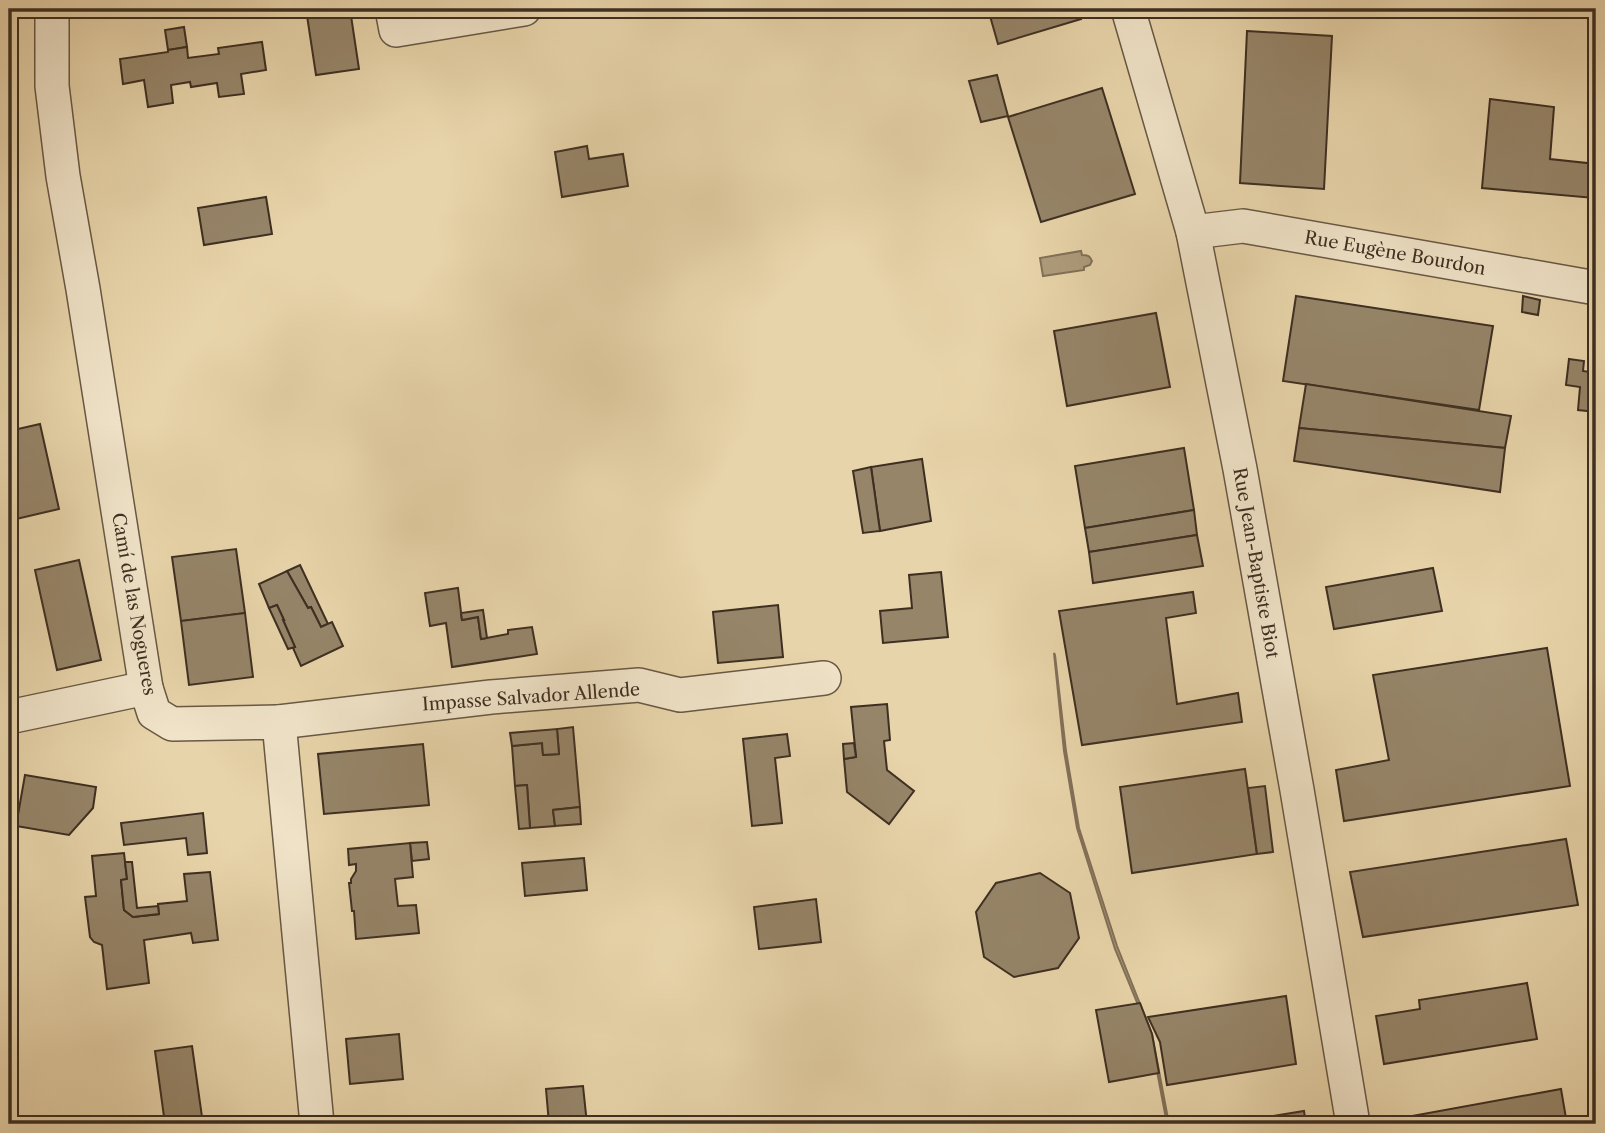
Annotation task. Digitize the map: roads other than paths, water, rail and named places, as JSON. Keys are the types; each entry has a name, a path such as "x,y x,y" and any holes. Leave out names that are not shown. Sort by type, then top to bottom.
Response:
{"street":[{"name":"Camí de las Nogueres","path":"52,9 52,86 64,176 146,688 154,713 172,724 279,722"},
{"path":"392,9 396,30 524,9"},
{"name":"Rue Jean-Baptiste Biot","path":"1128,9 1193,232 1240,469 1353,1124"},
{"name":"Rue Eugène Bourdon","path":"1193,232 1243,226 1596,288"},
{"name":"Impasse Salvador Allende","path":"279,722 491,697 639,685 680,695 824,678"},
{"path":"9,717 146,688"},
{"path":"279,722 317,1124"}]}
